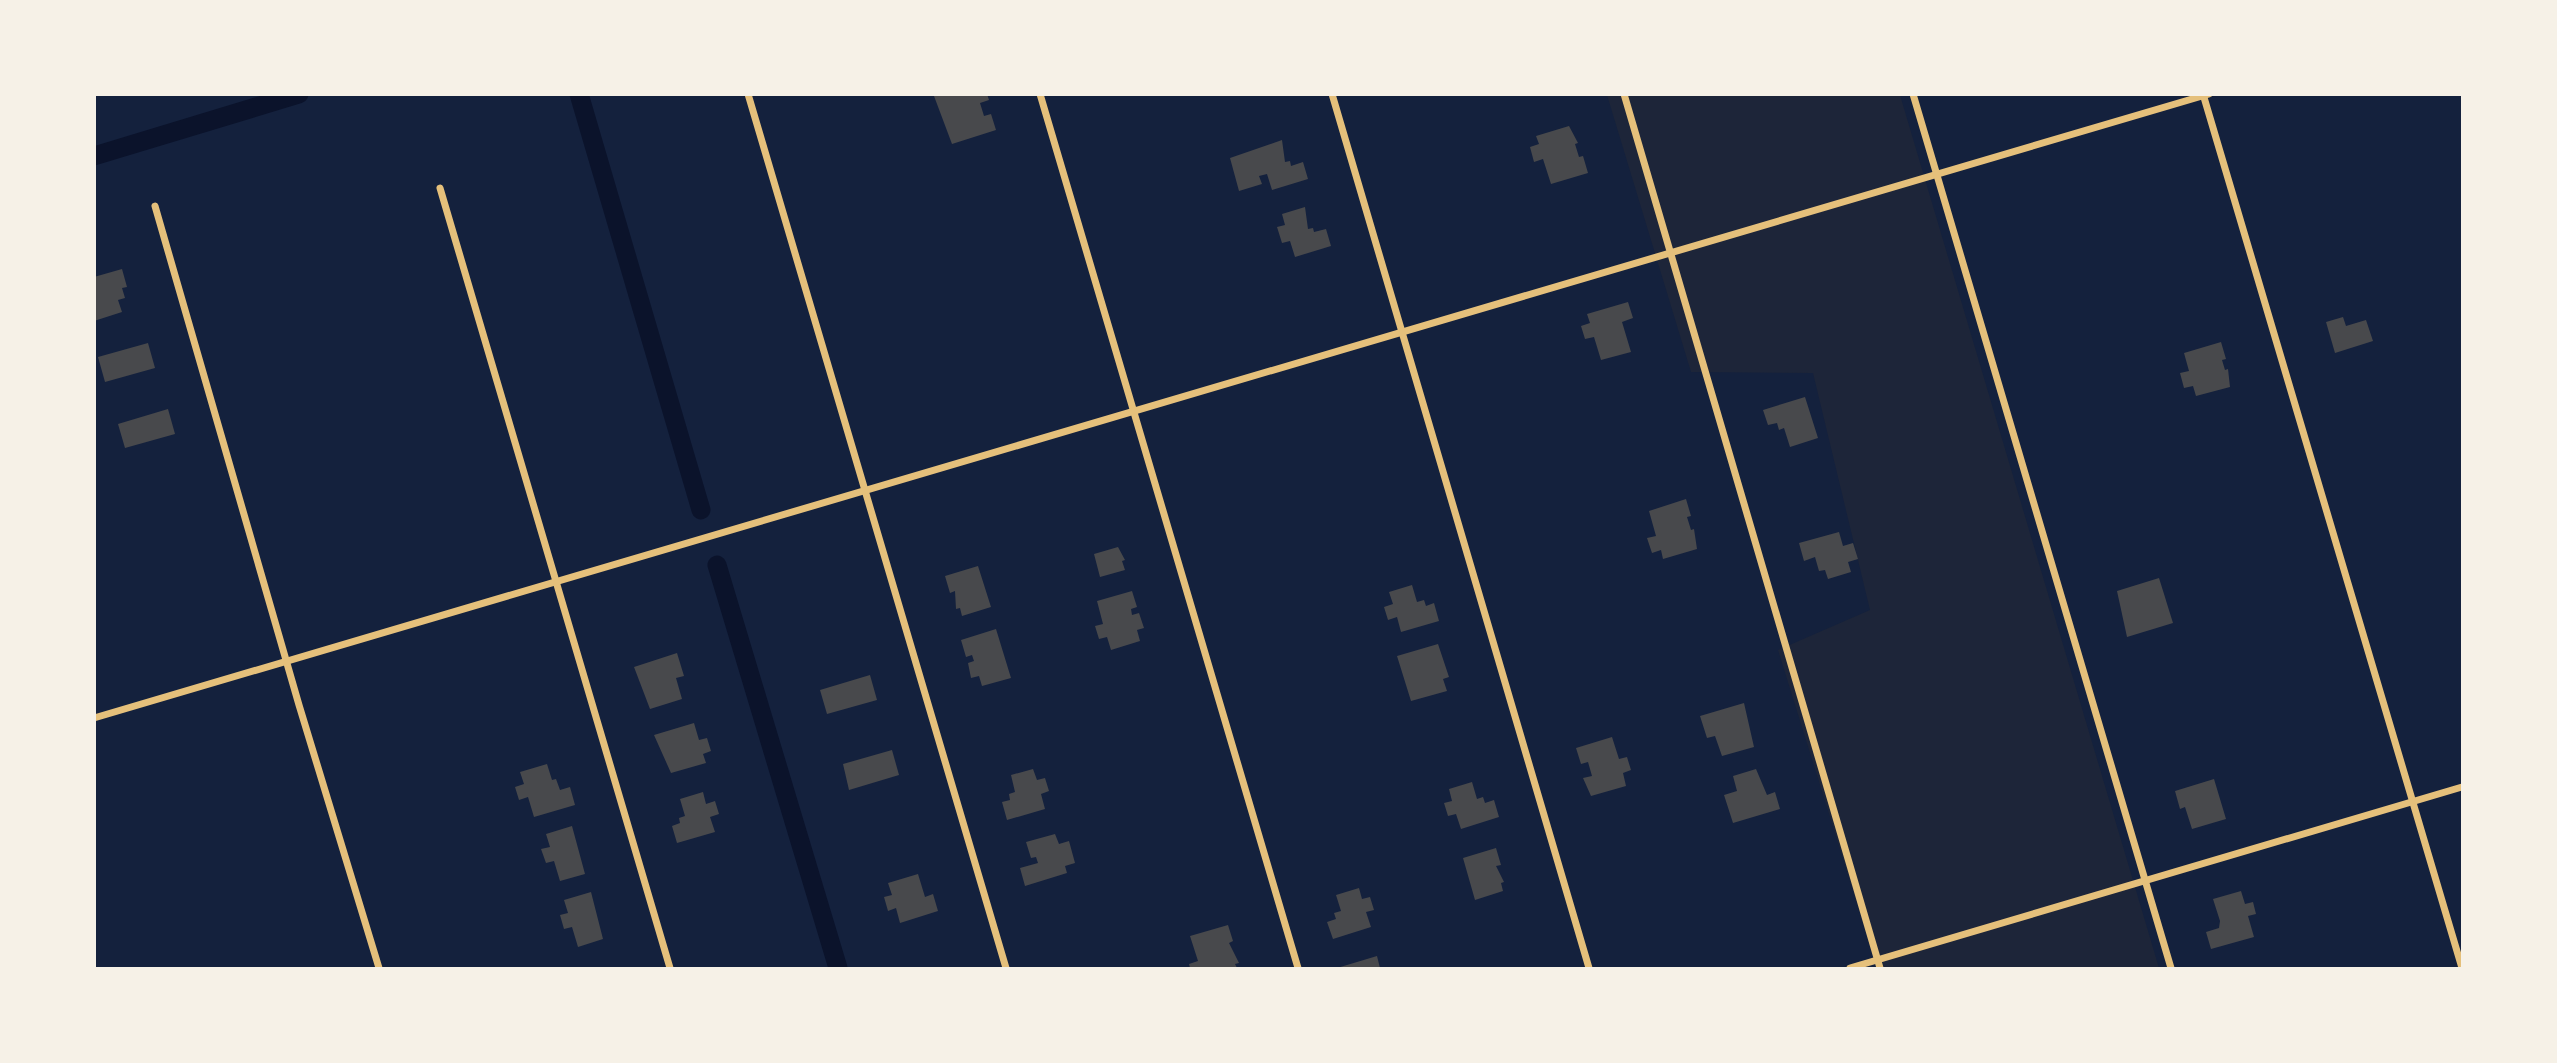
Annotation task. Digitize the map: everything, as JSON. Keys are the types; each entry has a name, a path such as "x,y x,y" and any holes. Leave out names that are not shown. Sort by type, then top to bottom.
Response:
{"street":[{"path":"748,94 1006,968"},
{"path":"1040,94 1298,968"},
{"path":"1332,94 1589,968"},
{"path":"1624,94 1879,964"},
{"path":"1913,94 2171,968"},
{"path":"94,718 2205,95 2462,968"},
{"path":"440,188 670,968"},
{"path":"155,206 379,968"},
{"path":"1850,968 1879,964 2462,787"}],"shaded area":[{"path":"1607,95 1900,95 2159,968 1877,968 1778,650 1870,610 1813,373 1691,372"}],"building":[{"path":"987,94 989,100 980,103 984,116 991,114 996,130 952,144 934,96"},
{"path":"1569,126 1578,143 1575,144 1579,157 1583,156 1588,173 1551,184 1543,159 1534,162 1530,147 1539,144 1536,136"},
{"path":"1282,140 1285,162 1290,161 1291,166 1303,162 1308,179 1272,190 1267,174 1259,176 1262,184 1239,191 1230,158"},
{"path":"1305,207 1308,229 1313,228 1314,232 1326,229 1331,246 1295,257 1290,241 1282,243 1277,227 1285,225 1282,214"},
{"path":"122,269 127,287 122,288 125,298 118,300 122,312 94,321 94,277"},
{"path":"1628,302 1633,318 1622,322 1631,352 1601,360 1594,337 1585,339 1581,326 1590,323 1587,314"},
{"path":"2343,317 2346,326 2366,320 2373,341 2335,353 2326,322"},
{"path":"2221,342 2226,359 2222,360 2225,370 2228,369 2230,387 2196,396 2193,386 2184,388 2180,373 2189,371 2184,353"},
{"path":"148,343 155,368 105,382 98,357"},
{"path":"1805,397 1818,438 1790,447 1784,428 1779,430 1777,423 1768,425 1763,410"},
{"path":"168,409 175,434 125,448 118,424"},
{"path":"1686,499 1691,516 1687,517 1691,530 1694,529 1697,549 1663,559 1661,550 1652,553 1647,538 1656,536 1649,511"},
{"path":"1839,532 1843,546 1853,543 1858,559 1848,562 1851,572 1828,579 1825,570 1819,571 1815,557 1804,561 1799,543"},
{"path":"1118,547 1125,560 1122,561 1125,570 1100,577 1094,554"},
{"path":"978,566 991,607 962,616 960,608 956,609 955,591 950,593 945,576"},
{"path":"2159,578 2173,623 2127,637 2117,591"},
{"path":"1412,585 1417,602 1424,600 1426,606 1434,603 1439,621 1401,632 1397,617 1388,620 1384,607 1393,604 1389,592"},
{"path":"1132,591 1137,607 1131,609 1132,615 1139,613 1144,628 1137,630 1140,641 1111,650 1107,637 1099,639 1095,626 1103,624 1097,601"},
{"path":"996,629 1011,678 982,686 979,676 971,678 968,663 974,661 972,655 966,657 961,640"},
{"path":"1438,644 1449,677 1443,679 1447,691 1411,701 1397,656"},
{"path":"677,653 684,676 676,678 682,699 650,709 634,667"},
{"path":"870,675 877,700 827,714 820,690"},
{"path":"1744,703 1754,747 1722,756 1715,736 1707,738 1700,716"},
{"path":"694,723 699,740 707,738 711,751 703,754 706,763 671,773 654,735"},
{"path":"1612,737 1619,759 1627,757 1631,770 1623,773 1626,786 1591,796 1583,778 1592,776 1588,762 1581,764 1576,748"},
{"path":"892,750 899,775 849,790 843,764"},
{"path":"547,764 552,780 556,779 560,790 570,787 575,805 534,817 528,797 519,800 515,787 524,784 520,772"},
{"path":"1033,769 1037,780 1045,778 1049,791 1041,794 1045,809 1007,820 1002,802 1010,800 1009,794 1015,792 1011,775"},
{"path":"1756,769 1767,795 1775,792 1780,809 1733,823 1724,795 1737,791 1733,776"},
{"path":"2214,779 2226,819 2192,829 2185,807 2180,809 2175,791"},
{"path":"1472,782 1477,799 1483,797 1485,803 1494,800 1499,817 1461,829 1456,814 1448,816 1444,803 1452,801 1449,789"},
{"path":"703,792 706,804 715,801 719,814 710,817 715,832 677,843 672,826 680,823 679,818 685,816 680,799"},
{"path":"572,826 585,874 560,881 554,861 546,863 541,849 550,847 546,834"},
{"path":"1055,834 1059,844 1069,841 1075,863 1065,866 1067,873 1025,886 1020,868 1038,863 1036,857 1031,858 1026,842"},
{"path":"1496,848 1501,865 1496,866 1504,882 1501,883 1503,891 1475,900 1463,858"},
{"path":"918,874 925,897 933,894 938,911 900,923 896,908 888,911 884,897 892,895 888,883"},
{"path":"1359,888 1362,899 1370,897 1374,910 1366,912 1371,927 1333,939 1327,922 1336,919 1334,913 1341,911 1336,895"},
{"path":"2241,891 2245,904 2253,902 2256,914 2248,916 2254,937 2211,949 2206,932 2219,928 2220,921 2213,899"},
{"path":"591,892 603,939 578,947 572,927 564,929 560,915 568,913 564,900"},
{"path":"1228,925 1233,941 1229,943 1239,963 1235,964 1237,968 1190,968 1189,964 1198,961 1190,936"},
{"path":"1377,956 1380,968 1337,968"}],"waterway":[{"path":"94,156 299,94"},
{"path":"579,94 701,510"},
{"path":"717,565 838,968"}]}
